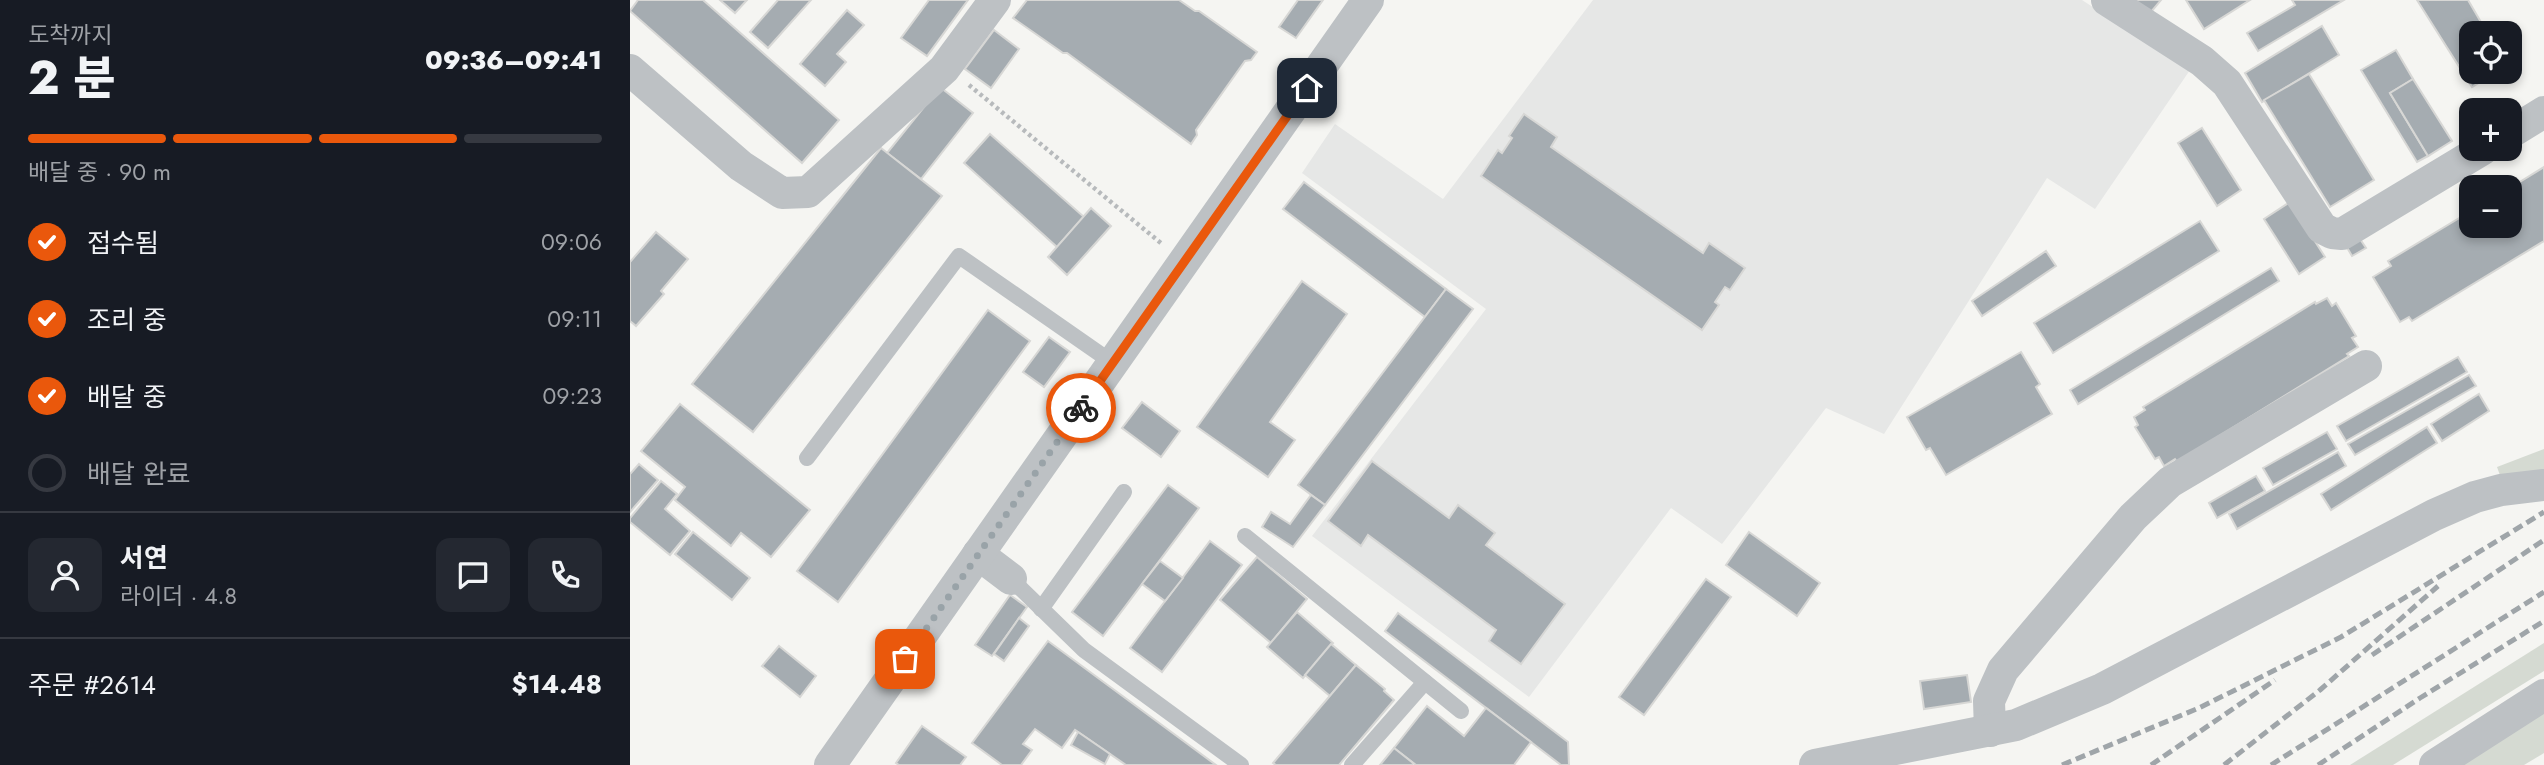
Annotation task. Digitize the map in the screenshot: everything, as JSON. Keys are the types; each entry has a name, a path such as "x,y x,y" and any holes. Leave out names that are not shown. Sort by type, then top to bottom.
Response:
{"street":[{"path":"630,70 741,166 782,193 808,192 946,65 995,0"},
{"path":"830,765 1368,0"},
{"path":"2107,0 2202,61 2227,83 2322,228 2332,233 2342,234 2463,161"},
{"path":"2522,126 2544,112"},
{"path":"1990,731 1989,701 2003,670 2133,517 2170,482 2366,366"},
{"path":"1815,765 2017,725 2102,689 2434,515 2475,497 2501,490 2544,485"},
{"path":"978,554 1011,579"},
{"path":"2435,765 2544,695"}],"lane":[{"path":"807,458 959,256 1112,363"},
{"path":"1041,609 1124,492"},
{"path":"1245,536 1461,711"},
{"path":"1011,579 1084,650 1241,765"},
{"path":"1352,765 1425,682"}],"path":[{"path":"946,65 1184,262"}],"shaded area":[{"path":"1593,0 2082,0 2190,70 2095,209 2047,178 1884,434 1826,408 1722,544 1671,508 1529,697 1312,536 1486,309 1302,173 1335,124 1443,199"},
{"path":"2544,449 2544,476 2501,478 2497,467"},
{"path":"2544,643 2544,671 2393,765 2350,765"},
{"path":"2544,708 2544,753 2524,765 2454,765"}],"building":[{"path":"638,0 703,0 839,120 802,163 630,11"},
{"path":"720,0 747,0 735,13"},
{"path":"778,0 811,0 768,48 750,32"},
{"path":"929,0 968,0 927,56 901,38"},
{"path":"1027,0 1179,0 1257,52 1251,60 1245,61 1196,130 1197,135 1191,144 1067,53 1063,53 1013,18"},
{"path":"1298,0 1323,0 1296,38 1279,27"},
{"path":"2126,0 2161,0 2146,18"},
{"path":"2186,0 2250,0 2204,29"},
{"path":"2292,0 2344,0 2258,51 2247,33 2295,5"},
{"path":"2417,0 2468,0 2480,21 2459,21 2459,66"},
{"path":"847,10 864,25 837,54 846,62 825,86 800,64"},
{"path":"2322,26 2339,55 2262,102 2245,73"},
{"path":"994,30 1019,49 991,88 965,69"},
{"path":"2396,50 2413,79 2390,93 2428,156 2417,162 2361,70"},
{"path":"2309,74 2374,180 2330,207 2264,100"},
{"path":"2413,79 2452,141 2428,156 2390,93"},
{"path":"940,87 973,113 921,179 887,153"},
{"path":"1524,114 1557,137 1551,147 1703,253 1709,243 1745,268 1730,290 1725,287 1715,302 1719,305 1702,330 1481,176 1498,150 1502,153 1512,138 1509,136"},
{"path":"2202,128 2241,190 2217,206 2178,143"},
{"path":"990,134 1084,217 1057,247 964,163"},
{"path":"881,148 942,196 753,432 692,384"},
{"path":"2544,167 2544,241 2412,321 2409,317 2400,322 2373,277 2391,266 2388,261 2459,218 2459,238 2522,238 2522,181"},
{"path":"1304,182 1446,289 1425,317 1283,209"},
{"path":"2290,202 2325,257 2299,274 2264,219"},
{"path":"1091,208 1111,226 1067,275 1048,257"},
{"path":"2200,221 2219,251 2053,353 2034,323"},
{"path":"656,232 688,259 661,291 664,294 636,326 630,321 630,262"},
{"path":"2358,236 2366,248 2352,256 2345,244"},
{"path":"2046,251 2056,266 1982,316 1972,301"},
{"path":"2271,268 2279,281 2078,404 2070,390"},
{"path":"1302,281 1347,314 1270,422 1295,440 1268,477 1197,427"},
{"path":"1446,289 1473,309 1325,505 1298,485"},
{"path":"2327,298 2332,306 2336,303 2356,336 2352,338 2358,347 2347,354 2349,356 2177,462 2175,459 2164,466 2159,457 2155,459 2135,427 2138,425 2134,417 2145,410 2143,407 2315,302 2316,304"},
{"path":"988,310 1030,341 838,602 797,571"},
{"path":"1049,337 1070,352 1044,387 1023,372"},
{"path":"2021,352 2040,384 2036,387 2052,414 1946,475 1930,448 1926,450 1907,417"},
{"path":"2458,357 2467,372 2346,441 2337,426"},
{"path":"2469,375 2476,386 2355,455 2348,444"},
{"path":"2479,394 2489,411 2442,441 2431,424"},
{"path":"1142,402 1180,431 1161,457 1122,428"},
{"path":"680,404 810,510 771,557 741,533 731,546 675,500 685,487 641,451"},
{"path":"2427,427 2437,443 2331,510 2321,494"},
{"path":"2327,432 2337,449 2273,485 2263,468"},
{"path":"2338,452 2346,466 2237,529 2229,514"},
{"path":"1372,461 1449,518 1458,505 1495,533 1486,545 1565,604 1521,664 1489,641 1496,630 1368,535 1361,546 1328,521"},
{"path":"639,464 658,480 630,512 630,474"},
{"path":"2256,476 2265,491 2217,518 2209,503"},
{"path":"661,481 677,494 665,509 690,531 670,555 630,522 630,518"},
{"path":"1168,485 1199,508 1103,636 1072,612"},
{"path":"1311,495 1325,505 1293,547 1262,527 1271,512 1290,524"},
{"path":"693,532 750,578 732,600 675,554"},
{"path":"1749,532 1820,583 1797,616 1726,565"},
{"path":"1210,541 1242,565 1162,672 1130,648"},
{"path":"1257,557 1307,599 1271,643 1220,600"},
{"path":"1160,561 1183,578 1165,601 1142,584"},
{"path":"1706,579 1731,597 1644,715 1619,697"},
{"path":"1010,595 1027,607 992,656 975,645"},
{"path":"1297,612 1333,643 1303,678 1267,647"},
{"path":"1398,613 1568,742 1569,765 1561,765 1385,631"},
{"path":"1019,618 1029,626 1004,661 994,654"},
{"path":"1048,641 1216,765 1126,765 1075,730 1062,748 1035,729 1023,744 1032,750 1021,765 1002,765 972,743"},
{"path":"1331,644 1356,665 1330,696 1305,675"},
{"path":"779,646 816,676 800,697 762,666"},
{"path":"1356,665 1394,700 1339,765 1273,763"},
{"path":"1967,675 1971,702 1924,709 1920,681"},
{"path":"1427,706 1464,736 1486,708 1531,742 1514,765 1416,765 1394,748"},
{"path":"922,726 966,757 960,765 896,763"},
{"path":"1078,732 1110,754 1105,764 1071,745"},
{"path":"1394,748 1413,763 1412,765 1380,765"}],"railway":[{"path":"2062,765 2199,708 2341,637 2544,512"},
{"path":"2372,655 2544,540"},
{"path":"2224,765 2320,690 2438,586"},
{"path":"2271,765 2544,592"},
{"path":"2318,765 2544,621"},
{"path":"2151,765 2275,680"}],"way so far":[{"path":"905,659 1081,408"}],"route":[{"path":"1081,408 1307,88"}]}
